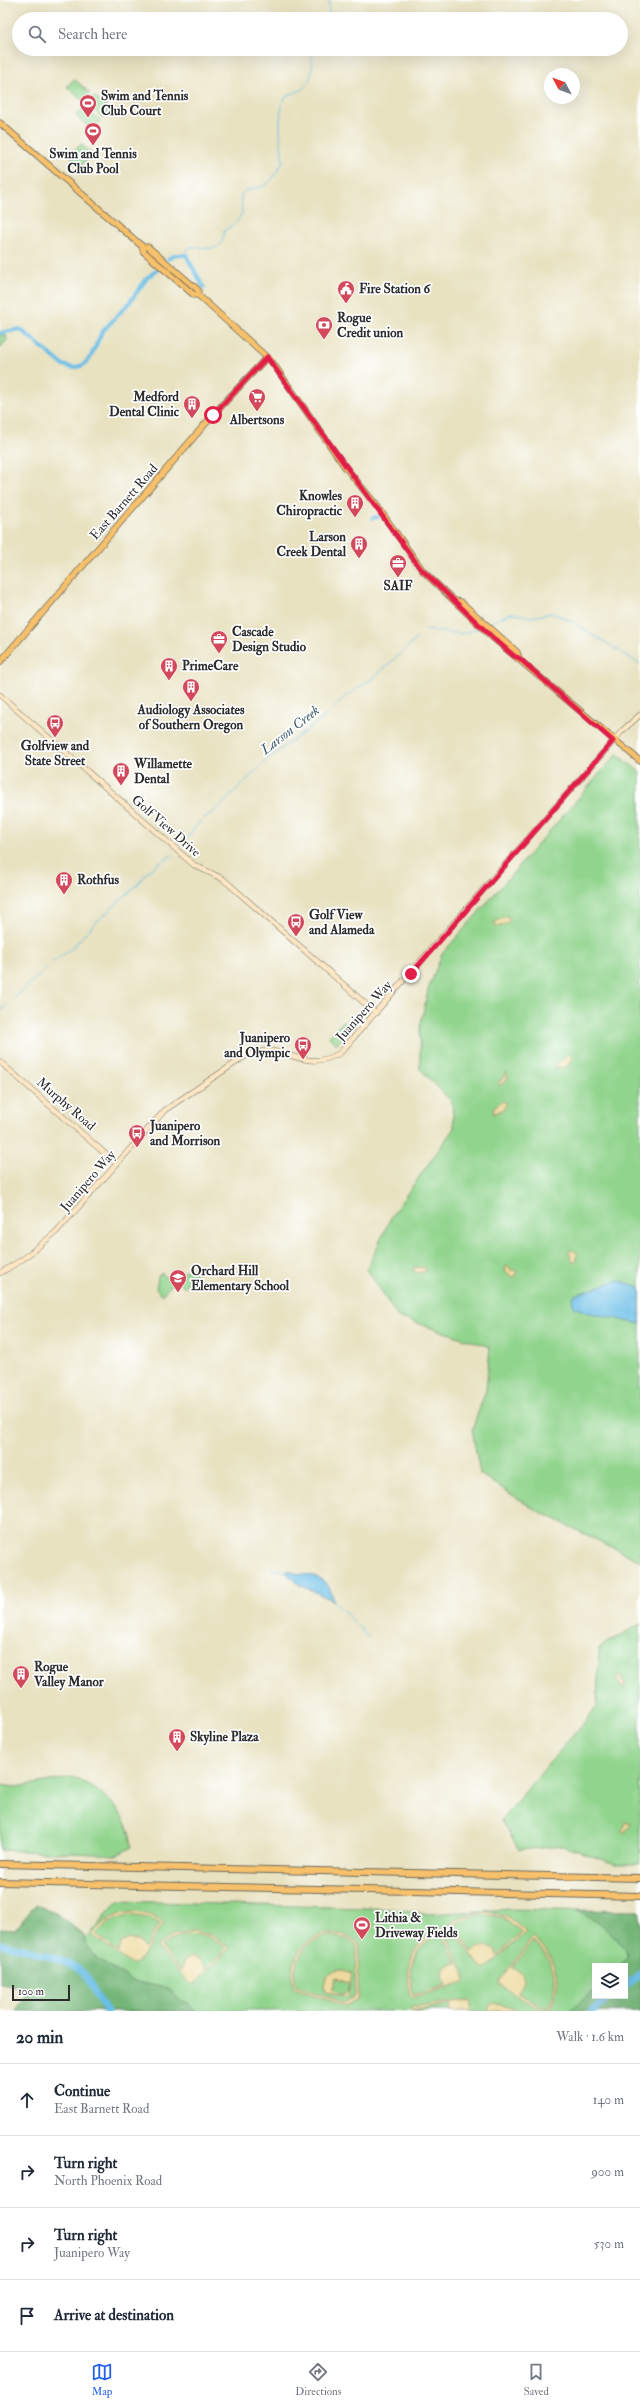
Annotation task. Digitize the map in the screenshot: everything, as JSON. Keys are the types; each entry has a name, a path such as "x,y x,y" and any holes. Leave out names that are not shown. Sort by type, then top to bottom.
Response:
{"highway":[{"path":"0,1864 640,1878"},
{"path":"0,1882 640,1896"}],"main road":[{"path":"0,123 143,247 148,247 198,290 198,295 267,357 345,467 377,506 409,554 423,571 488,629 514,656 519,658 613,741 640,761"},
{"name":"East Barnett Road","path":"0,662 211,418 267,357"}],"street":[{"name":"Golf View Drive","path":"0,695 194,865 223,879 376,1013"},
{"name":"Juanipero Way","path":"0,1273 23,1259 56,1232 165,1110 244,1057 258,1051 272,1050 309,1061 326,1060 342,1051 613,741 640,715"},
{"name":"Murphy Road","path":"0,1062 118,1164"}],"green space":[{"name":"Swim and Tennis Club Court","path":"74,79 90,93 83,101 67,87"},
{"name":"Swim and Tennis Club Court","path":"94,96 110,109 103,118 87,104"},
{"name":"Swim and Tennis Club Court","path":"84,107 100,121 92,130 76,116"},
{"path":"81,144 92,154 81,166 70,156"},
{"path":"0,335 6,335 7,340 0,348"},
{"path":"617,754 640,772 640,1561 534,1509 480,1474 472,1430 486,1390 490,1347 398,1317 367,1269 392,1215 454,1128 452,1102 420,1069 420,1027 428,990 442,954"},
{"path":"343,1021 351,1028 337,1044 329,1037"},
{"path":"188,1268 197,1275 184,1287 176,1279"},
{"path":"162,1273 172,1284 162,1295 156,1289 158,1276"},
{"path":"640,1624 640,1864 615,1864 563,1846 519,1850 501,1820 597,1707 599,1648"},
{"path":"73,1777 95,1789 113,1804 125,1823 132,1847 117,1855 0,1850 0,1785 16,1787"},
{"name":"Lithia & Driveway Fields","path":"118,1901 400,1909 429,1914 511,1909 640,1912 640,2011 24,2011"},
{"path":"36,1904 57,1914 85,1936 87,1947 97,1959 135,1982 167,1988 196,2011 16,2011 30,1988 0,1983 0,1929 15,1930"},
{"path":"574,1910 640,1911 640,2011 567,2011 592,1993 592,1999 628,1999 628,1963 622,1963 626,1959 627,1953 611,1933 597,1921"}],"sand":[{"path":"506,916 510,919 508,923 498,927 495,926 495,922"},
{"path":"569,1054 572,1057 567,1067 556,1068 557,1064"},
{"path":"506,1072 508,1076 506,1082 499,1085 498,1082 502,1080"},
{"path":"502,1101 506,1103 504,1109 493,1114 494,1107"},
{"path":"573,1250 578,1254 575,1258 577,1260 573,1263 569,1251"},
{"path":"508,1266 511,1270 517,1271 516,1276 513,1277 505,1271 506,1267"},
{"path":"415,1267 425,1268 427,1271 418,1273 413,1270"},
{"path":"619,1675 625,1683 624,1689 616,1678"},
{"path":"625,1822 631,1824 624,1834 622,1832"},
{"path":"129,1912 150,1915 164,1923 136,1965 132,1965 92,1935 106,1921 117,1915","holes":["130,1915 150,1918 160,1924 144,1949 139,1941 128,1939 121,1944 119,1953 96,1934 108,1922"]},
{"path":"479,1912 499,1914 511,1919 526,1932 486,1969 482,1969 450,1924 464,1916","holes":["479,1914 501,1917 522,1932 498,1956 494,1949 487,1945 479,1947 473,1953 454,1925 466,1918"]},
{"path":"443,1928 466,1978 464,1982 412,1998 408,1977 410,1966 418,1948 433,1933","holes":["441,1932 457,1963 448,1966 444,1970 443,1973 447,1985 414,1995 411,1976 412,1967 420,1950 425,1943 433,1937"]},
{"path":"194,1931 214,1936 230,1948 194,1984 190,1984 157,1947 173,1935","holes":["189,1934 212,1938 226,1949 205,1970 201,1961 192,1957 184,1961 180,1970 161,1947 172,1939"]},
{"path":"324,1934 342,1934 359,1943 358,1998 346,2006 294,1988 292,1970 297,1955 308,1942","holes":["333,1936 347,1939 356,1944 355,1996 345,2003 296,1986 295,1968 298,1959 308,1945 323,1937"]},
{"path":"533,1937 547,1953 556,1971 557,1981 554,2001 549,2011 521,1999 501,1985 500,1981","holes":["533,1941 551,1964 553,1972 554,1991 548,2009 517,1993 524,1978 520,1972 512,1968"]},
{"path":"341,1970 352,1974 348,1993 349,1996 347,1998 344,1995 325,1992 324,1988 327,1977 333,1972","holes":["336,1978 349,1982 347,1992 344,1994 332,1990"]},
{"path":"468,2000 471,2002 471,2011 450,2011 451,2004 411,2011 412,2007"},
{"path":"493,2003 522,2011 488,2011 490,2004"}],"water":[{"path":"618,1280 640,1287 640,1324 586,1312 574,1307 572,1300 575,1295"},
{"path":"287,1571 318,1577 326,1583 334,1601 300,1585 286,1573"}],"waterway":[{"path":"329,0 329,12"},
{"path":"186,255 188,249 191,247 218,247 223,239 224,231 236,223 242,213 241,194 248,190 262,186 273,178 283,162 280,131 282,106 287,96 299,91 308,83 312,72 312,56"},
{"path":"168,259 175,255 186,255 204,288"},
{"path":"0,333 20,329 63,365 74,368 83,365 90,358 102,332 129,303 147,278 158,269"},
{"path":"373,518 378,517"},
{"name":"Larson Creek","path":"489,623 511,613 532,617 552,613 571,621 640,664"},
{"name":"Larson Creek","path":"424,630 462,634 479,628"},
{"name":"Larson Creek","path":"180,846 202,819 215,811 270,757 326,716 346,696 375,677 417,638"},
{"name":"Larson Creek","path":"53,962 72,948 91,927 137,885 149,870 172,855"},
{"name":"Larson Creek","path":"14,998 47,968"},
{"name":"Larson Creek","path":"0,1012 8,1004"},
{"path":"272,1569 287,1572"},
{"path":"334,1601 369,1638"},
{"path":"0,1944 45,1955 78,1969 87,1978 107,2011"},
{"path":"628,1984 640,1974"},
{"path":"592,2011 608,1999"}],"place":[{"name":"Swim and Tennis Club Court","path":"88,118"},
{"name":"Swim and Tennis Club Pool","path":"93,146"},
{"name":"Fire Station 6","path":"346,304"},
{"name":"Rogue Credit union","path":"324,340"},
{"name":"Albertsons","path":"257,412"},
{"name":"Medford Dental Clinic","path":"192,419"},
{"name":"Knowles Chiropractic","path":"355,518"},
{"name":"Larson Creek Dental","path":"359,559"},
{"name":"SAIF","path":"398,578"},
{"name":"Cascade Design Studio","path":"219,654"},
{"name":"PrimeCare","path":"169,681"},
{"name":"Audiology Associates of Southern Oregon","path":"191,702"},
{"name":"Golfview and State Street","path":"55,738"},
{"name":"Willamette Dental","path":"121,786"},
{"name":"Rothfus","path":"64,895"},
{"name":"Golf View and Alameda","path":"296,937"},
{"name":"Juanipero and Olympic","path":"303,1060"},
{"name":"Juanipero and Morrison","path":"137,1148"},
{"name":"Orchard Hill Elementary School","path":"178,1293"},
{"name":"Rogue Valley Manor","path":"21,1689"},
{"name":"Skyline Plaza","path":"177,1752"},
{"name":"Lithia & Driveway Fields","path":"362,1940"}],"route":[{"path":"213,415 267,357 275,366 345,467 377,506 420,568 492,637 514,656 519,658 613,741 411,974"}]}
